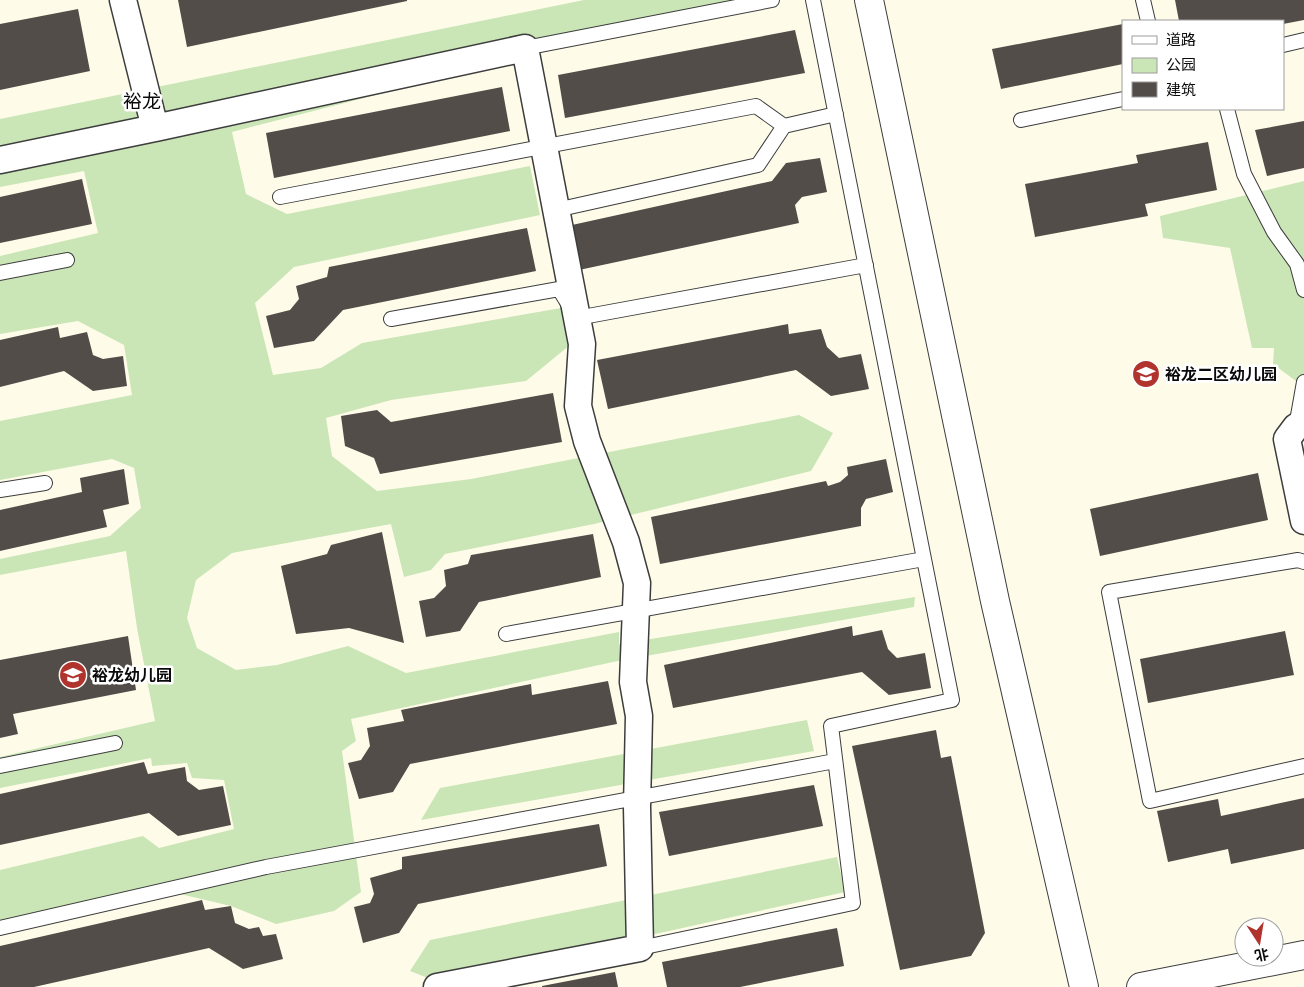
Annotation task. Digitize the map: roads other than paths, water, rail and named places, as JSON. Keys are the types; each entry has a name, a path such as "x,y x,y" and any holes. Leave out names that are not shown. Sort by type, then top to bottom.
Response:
{"street":[{"path":"123,0 155,128"},
{"path":"868,0 995,601 1084,987"},
{"path":"0,160 525,48 582,344 578,406 587,441 626,542 636,584 632,682 639,716 637,798 640,948 437,987"},
{"path":"1300,425 1287,439 1304,521"},
{"path":"1141,987 1304,955"}],"lane":[{"path":"525,48 772,0"},
{"path":"640,948 853,903 831,726 952,700 814,0"},
{"path":"1143,0 1148,20"},
{"path":"1284,45 1304,40"},
{"path":"1021,120 1122,99"},
{"path":"280,197 756,106 784,126"},
{"path":"1227,110 1244,174 1274,232 1297,264 1304,290"},
{"path":"556,210 758,165 784,126 836,114"},
{"path":"0,273 67,260"},
{"path":"391,318 559,288 577,318 866,265"},
{"path":"1300,425 1304,382"},
{"path":"0,490 44,483"},
{"path":"506,634 924,559"},
{"path":"1304,562 1298,560 1109,592 1150,801 1304,766"},
{"path":"0,766 115,743"},
{"path":"0,928 266,867 835,762"}],"place":[{"name":"裕龙二区幼儿园","path":"1146,374"},
{"name":"裕龙幼儿园","path":"73,675"}],"district":[{"name":"裕龙","path":"142,101"}]}
